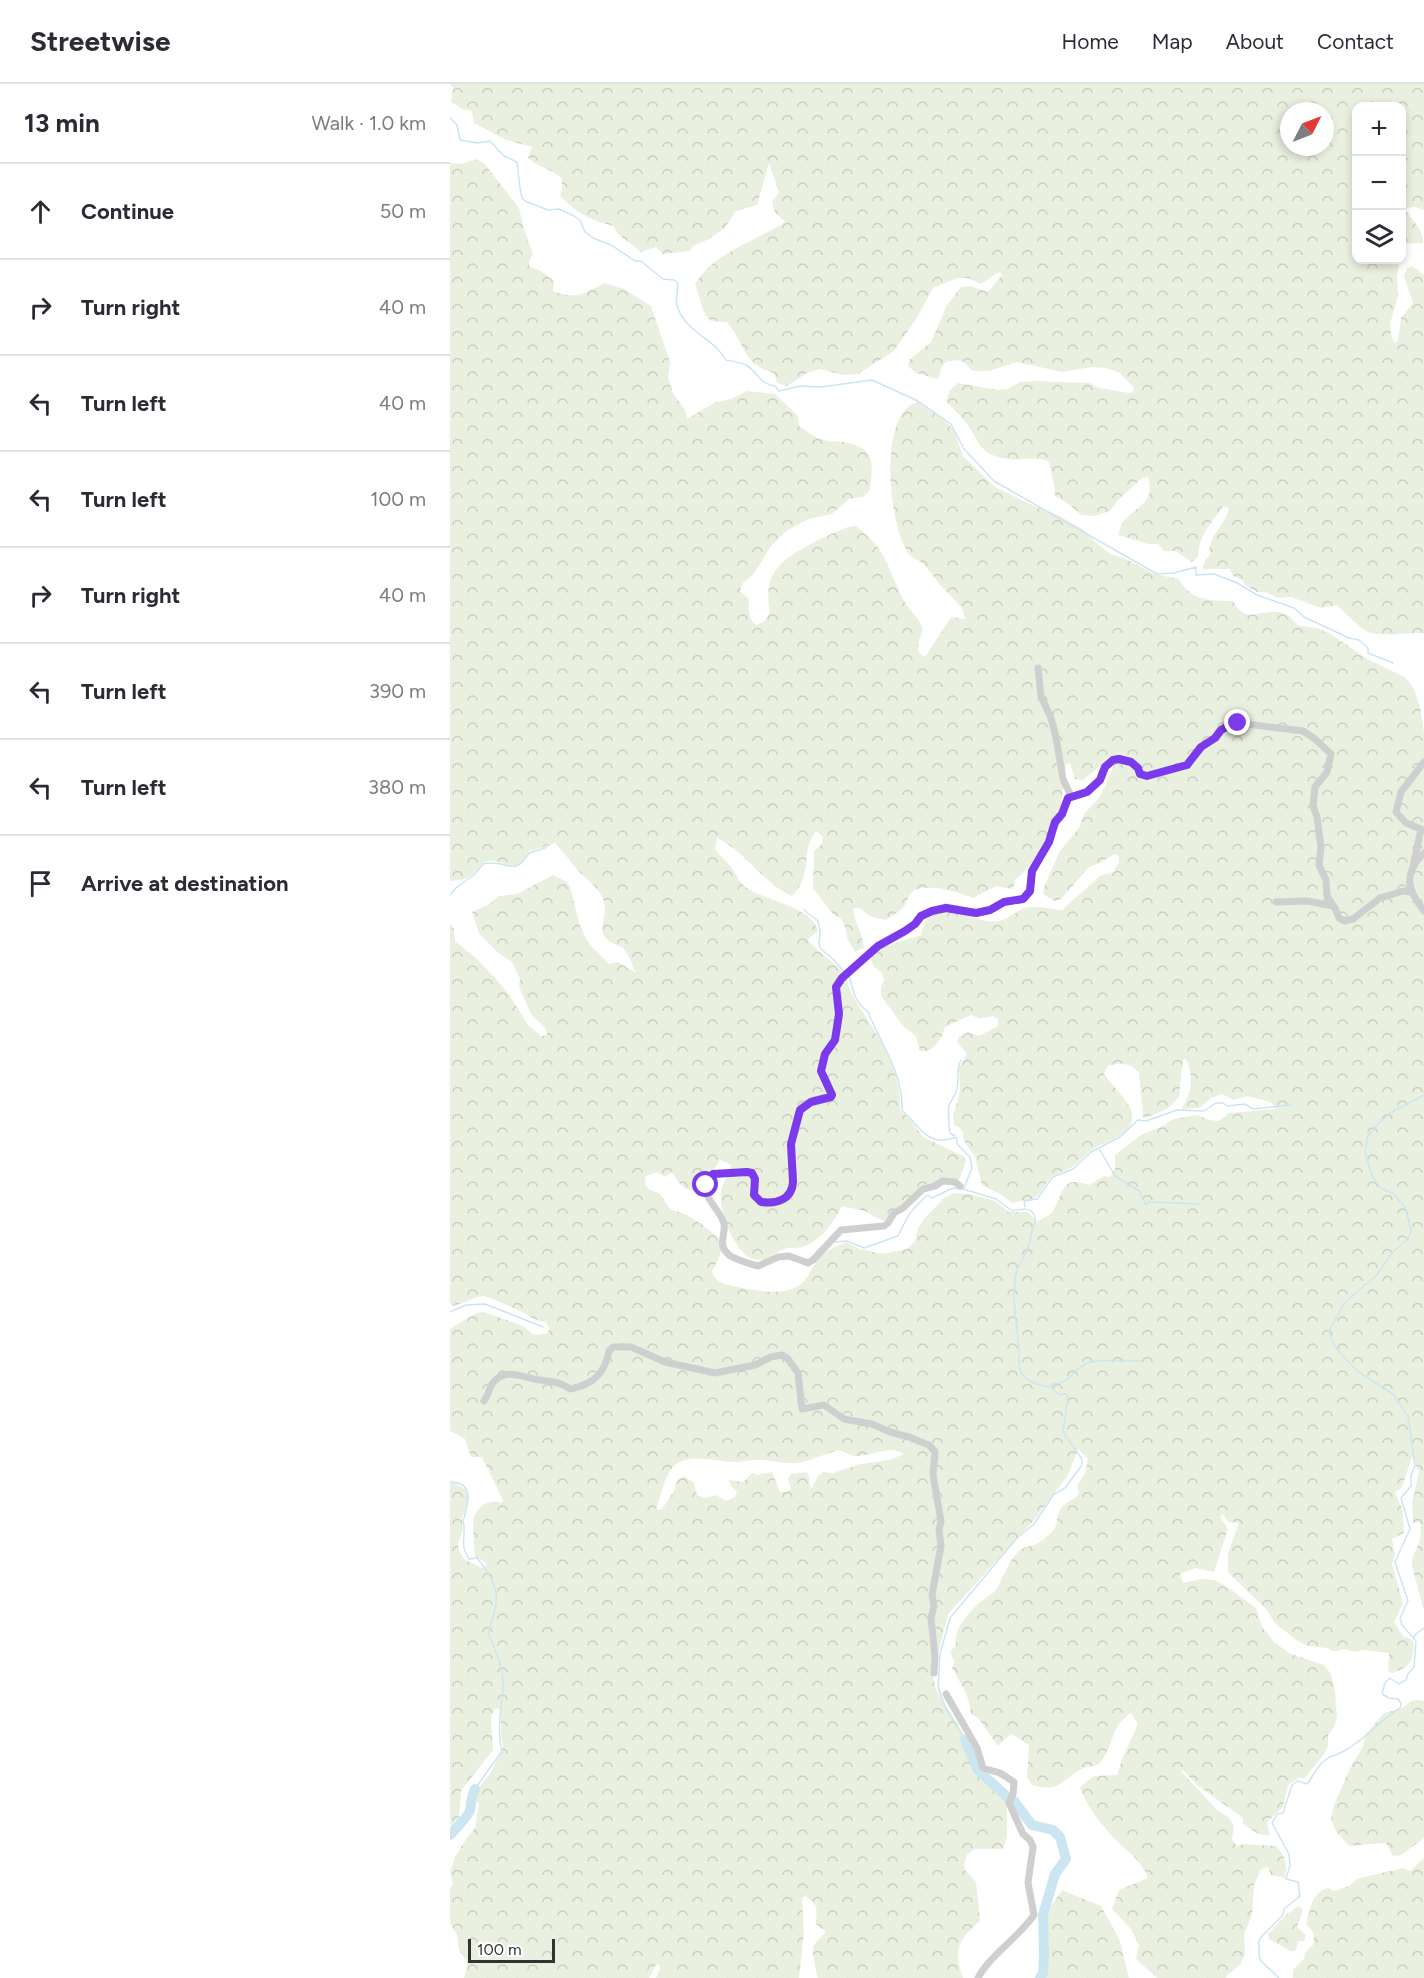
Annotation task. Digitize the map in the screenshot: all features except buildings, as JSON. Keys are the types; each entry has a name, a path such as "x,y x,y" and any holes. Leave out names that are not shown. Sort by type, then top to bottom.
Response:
{"street":[{"path":"1038,668 1041,696 1052,718 1063,780 1071,796"},
{"path":"960,1186 955,1182 943,1181 923,1189 903,1208 894,1213 884,1226 841,1230 808,1263 789,1256 778,1257 758,1266 734,1259 727,1253 721,1239 724,1227 719,1210 706,1191 706,1185 713,1174 747,1172 752,1173 755,1179 754,1195 761,1202 770,1203 785,1199 793,1188 791,1144 800,1110 811,1102 832,1095 821,1071 825,1054 835,1040 839,1014 836,987 838,982 878,946 905,931 921,916 932,911 946,908 976,913 990,910 1004,902 1023,899 1030,891 1032,871 1049,842 1055,822 1062,814 1066,802 1071,796 1087,792 1100,780 1105,767 1113,760 1131,762 1138,768 1140,774 1147,776 1182,767 1190,762 1201,747 1230,725 1245,724 1303,731 1331,754 1327,772 1315,787 1313,799 1321,847 1319,864 1326,880 1327,896 1339,918 1347,921 1353,919 1380,898 1403,891 1411,892"},
{"path":"1424,762 1401,792 1396,813 1406,823 1421,829 1409,878 1411,892 1424,911"},
{"path":"1413,867 1424,853"},
{"path":"1276,902 1307,901 1333,906"},
{"path":"484,1401 495,1382 508,1374 516,1373 531,1379 560,1382 570,1389 593,1381 607,1362 609,1351 613,1347 631,1347 665,1362 715,1373 755,1365 782,1355 788,1359 798,1373 802,1409 824,1405 844,1419 872,1424 909,1437 929,1445 934,1452 933,1475 941,1521 940,1546 932,1595 934,1673"},
{"path":"946,1694 977,1748 983,1768 1000,1773 1014,1782 1013,1794 1009,1803 1023,1834 1030,1840 1033,1847 1028,1883 1034,1915 1027,1926 978,1978"}],"green space":[{"path":"450,84 1424,84 1424,210 1415,207 1406,208 1406,102 1352,102 1352,264 1398,264 1398,296 1390,324 1391,335 1395,343 1398,341 1401,318 1413,303 1404,276 1407,268 1412,266 1424,275 1424,633 1372,633 1358,625 1337,605 1321,608 1291,597 1278,598 1266,592 1257,592 1245,585 1242,580 1233,576 1230,569 1202,569 1210,555 1211,542 1229,508 1223,506 1210,524 1203,535 1198,557 1192,562 1175,551 1164,551 1158,544 1148,544 1118,535 1123,522 1147,498 1150,486 1148,477 1142,478 1118,500 1110,511 1095,516 1081,515 1055,496 1049,462 1040,459 1008,459 989,454 979,444 968,425 946,401 950,390 958,383 998,390 1007,389 1020,382 1036,381 1089,383 1100,388 1129,393 1133,392 1134,388 1120,373 1107,368 1092,367 1062,372 1017,362 989,371 973,371 962,361 956,360 945,363 937,379 916,373 908,366 909,360 931,342 947,305 961,287 970,286 988,292 1002,275 999,272 981,284 969,278 957,278 933,288 916,319 894,351 858,374 843,375 820,369 807,373 787,386 777,383 774,373 764,370 750,359 727,322 711,321 705,315 695,284 703,273 724,256 785,222 775,212 772,202 779,192 769,163 757,205 736,211 724,229 693,246 690,251 663,254 656,247 641,252 618,234 613,226 584,215 560,196 562,179 528,158 532,147 506,140 474,123 472,111 462,109 451,102 453,88"},
{"path":"475,159 484,163 519,208 533,254 529,266 541,271 554,281 553,291 574,295 604,283 624,289 651,306 670,362 668,378 673,393 685,410 687,419 714,403 731,399 747,391 775,394 798,416 799,426 817,438 854,445 867,452 872,471 870,490 863,497 849,499 832,514 808,519 785,532 771,546 754,574 743,583 740,591 749,599 750,617 756,625 765,621 770,612 768,594 770,583 774,572 784,561 821,539 848,527 856,526 872,540 882,553 906,604 921,624 919,653 925,657 951,617 965,619 958,603 923,564 909,554 896,520 890,470 892,446 897,425 906,409 919,402 942,418 954,430 963,456 995,487 1058,515 1084,530 1110,554 1126,559 1154,574 1179,579 1189,591 1202,598 1233,601 1239,610 1248,614 1283,613 1297,625 1317,628 1329,633 1369,660 1405,677 1414,689 1420,707 1424,733 1424,1609 1412,1567 1421,1530 1420,1522 1413,1523 1412,1503 1419,1472 1412,1457 1402,1487 1395,1492 1403,1511 1404,1533 1392,1539 1395,1555 1392,1564 1403,1603 1394,1622 1403,1636 1414,1643 1413,1655 1407,1666 1392,1673 1388,1671 1389,1653 1364,1650 1356,1652 1344,1649 1332,1651 1327,1648 1308,1646 1296,1640 1274,1622 1266,1609 1228,1572 1228,1553 1239,1523 1228,1522 1223,1514 1220,1517 1228,1529 1214,1572 1196,1568 1180,1574 1183,1583 1202,1579 1215,1580 1256,1608 1262,1627 1275,1643 1291,1654 1324,1665 1331,1674 1335,1691 1337,1716 1334,1727 1328,1735 1328,1746 1305,1778 1299,1778 1288,1785 1283,1807 1267,1822 1270,1836 1258,1834 1243,1824 1243,1818 1197,1785 1183,1770 1181,1771 1216,1809 1229,1818 1234,1826 1232,1839 1237,1846 1244,1844 1276,1846 1285,1861 1285,1878 1271,1875 1268,1867 1261,1869 1254,1885 1252,1915 1244,1934 1245,1954 1240,1965 1226,1978 1157,1978 1136,1959 1139,1945 1131,1929 1112,1909 1119,1890 1148,1878 1137,1860 1097,1818 1080,1787 1094,1776 1117,1775 1138,1724 1131,1713 1119,1724 1106,1753 1098,1764 1082,1769 1055,1786 1032,1785 1027,1777 1029,1745 1011,1734 998,1746 978,1718 971,1714 967,1695 952,1668 955,1662 950,1652 956,1645 957,1633 963,1621 980,1602 995,1591 1015,1555 1021,1549 1038,1543 1049,1535 1055,1528 1060,1509 1079,1494 1077,1486 1085,1473 1088,1459 1078,1449 1068,1475 1034,1520 948,1614 937,1658 931,1669 936,1689 966,1738 974,1767 1007,1799 1007,1836 1003,1849 974,1849 967,1855 964,1865 965,1870 976,1882 980,1921 959,1946 958,1960 963,1978 818,1978 813,1948 826,1932 816,1924 815,1905 805,1896 802,1898 804,1934 799,1978 656,1978 660,1969 659,1964 656,1965 649,1978 464,1978 467,1968 466,1960 459,1950 457,1935 450,1923 450,1888 453,1884 450,1872 455,1857 475,1828 479,1804 474,1798 474,1793 490,1774 503,1747 501,1712 497,1708 491,1718 493,1750 461,1791 459,1817 450,1827 450,1480 465,1489 469,1498 462,1519 463,1529 458,1544 459,1550 464,1559 482,1568 487,1565 475,1557 474,1517 478,1509 485,1504 501,1503 503,1500 482,1457 471,1457 465,1439 450,1431 450,1329 476,1313 484,1312 523,1326 534,1335 546,1334 550,1329 546,1322 535,1320 484,1296 453,1306 450,1304 450,923 454,929 455,941 475,957 496,979 528,1025 541,1036 547,1035 546,1029 531,1014 519,987 520,979 512,962 497,952 479,933 472,912 488,905 499,896 517,894 553,875 567,882 570,887 580,926 589,944 609,964 618,962 636,973 623,948 607,940 604,935 602,927 605,906 599,891 578,871 553,841 544,847 529,851 524,861 516,865 488,861 468,877 450,881 450,163 462,164","holes":["1114,755 1113,767 1106,785 1098,799 1084,814 1079,828 1060,851 1043,889 1044,895 1055,901 1061,899 1089,867 1115,854 1119,856 1119,862 1113,872 1100,876 1062,910 1029,907 999,921 988,921 954,910 935,911 927,919 921,935 873,952 871,960 874,967 882,973 884,980 881,996 904,1027 916,1036 920,1051 933,1048 945,1027 971,1015 980,1019 993,1016 998,1019 998,1026 979,1036 968,1032 959,1037 957,1042 967,1054 959,1068 960,1092 953,1116 954,1125 963,1132 964,1141 975,1157 982,1185 1012,1203 1034,1198 1052,1177 1072,1167 1090,1151 1127,1130 1132,1114 1122,1095 1104,1074 1108,1066 1125,1064 1139,1072 1143,1117 1146,1118 1167,1109 1179,1097 1183,1059 1186,1059 1189,1065 1191,1078 1190,1090 1183,1109 1199,1108 1222,1094 1234,1100 1247,1096 1270,1102 1276,1107 1275,1109 1228,1113 1218,1121 1198,1115 1173,1119 1141,1135 1115,1155 1115,1169 1110,1177 1104,1176 1089,1185 1080,1182 1068,1184 1052,1213 1037,1222 1028,1212 1009,1212 995,1201 971,1194 954,1193 944,1198 924,1219 918,1228 915,1241 907,1249 883,1254 860,1249 846,1242 823,1254 802,1283 788,1290 771,1292 754,1290 719,1281 712,1271 720,1255 719,1239 693,1218 671,1210 659,1193 650,1190 645,1185 646,1176 657,1172 665,1177 672,1172 684,1187 695,1191 701,1190 702,1184 714,1172 718,1162 721,1160 731,1165 721,1191 725,1220 735,1242 742,1251 757,1260 765,1259 787,1248 811,1243 827,1229 842,1206 865,1211 883,1221 888,1219 892,1211 923,1185 950,1179 959,1180 966,1161 965,1157 923,1137 900,1110 892,1064 878,1036 853,996 843,974 808,939 818,931 814,922 797,910 744,886 732,868 715,850 717,838 737,851 772,883 792,896 803,879 808,847 816,831 823,837 822,844 814,851 813,888 832,913 841,919 847,938 855,952 864,948 853,908 859,908 872,917 886,920 901,909 910,894 918,889 942,889 973,898 996,886 1013,889 1015,880 1030,866 1043,848 1050,834 1053,820 1060,812 1066,764 1070,763 1075,779 1083,780","840,1450 854,1456 892,1450 904,1454 889,1460 861,1464 833,1473 823,1472 818,1476 812,1488 807,1472 791,1474 788,1479 791,1489 786,1492 780,1492 772,1472 757,1475 752,1473 743,1482 729,1480 737,1492 735,1497 726,1501 716,1495 704,1498 697,1495 694,1483 684,1476 676,1481 674,1491 662,1509 656,1510 665,1481 673,1467 680,1462 703,1459 728,1462 759,1460 795,1463"]},
{"path":"1406,211 1419,229 1423,243 1406,244"},
{"path":"1411,1701 1424,1701 1424,1838 1401,1855 1393,1856 1386,1843 1349,1846 1335,1830 1331,1818 1334,1805 1350,1768 1363,1747 1365,1735 1384,1713 1403,1708"},
{"path":"1424,1858 1424,1978 1293,1978 1293,1970 1313,1945 1314,1934 1306,1924 1312,1902 1318,1893 1328,1888 1334,1891 1349,1886 1357,1879 1403,1868 1410,1871"},
{"path":"1062,1890 1101,1906 1120,1941 1129,1978 1046,1978 1046,1921 1051,1906"},
{"path":"1298,1906 1303,1910 1297,1927 1306,1935 1304,1941 1299,1941 1295,1951 1290,1951 1269,1939 1268,1934"}],"waterway":[{"path":"450,118 457,125 460,140 477,143 490,141 504,156 517,162 522,198 525,201 548,210 559,209 574,216 580,220 585,232 593,238 611,245 635,261 641,261 663,279 677,282 677,306 687,323 721,352 726,360 746,365 765,383 775,386 779,391 800,386 821,387 872,380 918,401 951,424 964,449 994,481 1157,574 1174,573 1196,567 1196,575 1214,574 1237,583 1257,595 1294,608 1304,617 1349,638 1359,640 1368,648 1368,653 1393,663"},
{"path":"450,895 474,875 483,864 519,865 529,853 545,848 553,842"},
{"path":"804,910 818,921 821,949 845,973"},
{"path":"849,976 854,995 868,1012 895,1071 899,1083 902,1110 920,1130 930,1137 943,1140 957,1138 957,1144 970,1157 972,1168 964,1188"},
{"path":"955,1136 950,1133 949,1107 958,1084 961,1060"},
{"path":"1279,1978 1261,1961 1259,1941 1283,1915 1284,1909 1300,1896 1298,1882 1286,1879 1290,1865 1289,1854 1272,1823 1277,1814 1283,1813 1292,1785 1298,1781 1307,1784 1323,1761 1352,1746 1400,1708 1401,1704 1398,1699 1382,1694 1385,1683 1390,1678 1399,1684 1406,1680 1414,1667 1416,1641 1402,1625 1400,1618 1408,1601 1395,1562 1410,1529 1401,1498 1411,1486 1411,1475 1415,1466 1408,1416 1393,1394 1357,1371 1335,1347 1329,1331 1345,1302 1376,1276 1391,1254 1408,1239 1411,1231 1406,1209 1394,1194 1380,1188 1371,1173 1365,1152 1368,1136 1378,1124 1390,1113 1424,1095"},
{"path":"1025,1207 1024,1201 1037,1199 1053,1177 1073,1169 1091,1152 1120,1137 1138,1120 1146,1121 1177,1110 1204,1111 1216,1103 1223,1103 1227,1106 1245,1104 1253,1109 1291,1105"},
{"path":"1100,1150 1115,1176 1139,1191 1146,1205 1149,1202 1199,1204"},
{"path":"835,1242 847,1241 864,1248 898,1236 910,1214 922,1200 928,1195 932,1198 953,1188 996,1199 1012,1211 1029,1210 1034,1214 1035,1222 1028,1249 1017,1270 1014,1293 1019,1365 1022,1374 1035,1384 1051,1387 1052,1384 1068,1379 1078,1368 1088,1363 1108,1360 1142,1361"},
{"path":"450,1312 466,1305 485,1304 543,1327"},
{"path":"965,1740 945,1707 938,1687 940,1654 950,1618 1017,1538 1034,1524 1054,1494 1065,1488 1082,1465 1082,1459 1063,1432 1068,1398 1066,1394 1059,1395 1052,1388"},
{"path":"450,1482 463,1486 468,1494 463,1521 466,1554 469,1559 477,1558 485,1568 491,1577 496,1593 495,1611 488,1633 503,1679 499,1727 502,1751 475,1789"},
{"path":"1414,1637 1424,1628"},
{"path":"965,1740 978,1770 1014,1801 1032,1825 1053,1830 1060,1837 1066,1859 1055,1874 1043,1915 1044,1954 1043,1973 1040,1978"},
{"path":"450,1835 469,1813 475,1789"}],"route":[{"path":"706,1185 713,1174 747,1172 752,1173 755,1179 754,1195 761,1202 780,1202 789,1194 793,1188 791,1144 800,1110 811,1102 832,1095 821,1071 825,1054 835,1040 839,1014 836,987 842,978 878,946 905,931 921,916 932,911 946,908 976,913 990,910 1004,902 1023,899 1030,891 1032,871 1052,836 1055,822 1062,814 1068,798 1087,792 1100,780 1108,763 1113,760 1126,760 1135,765 1143,776 1182,767 1187,765 1195,753 1215,738 1221,730 1238,723"}]}
